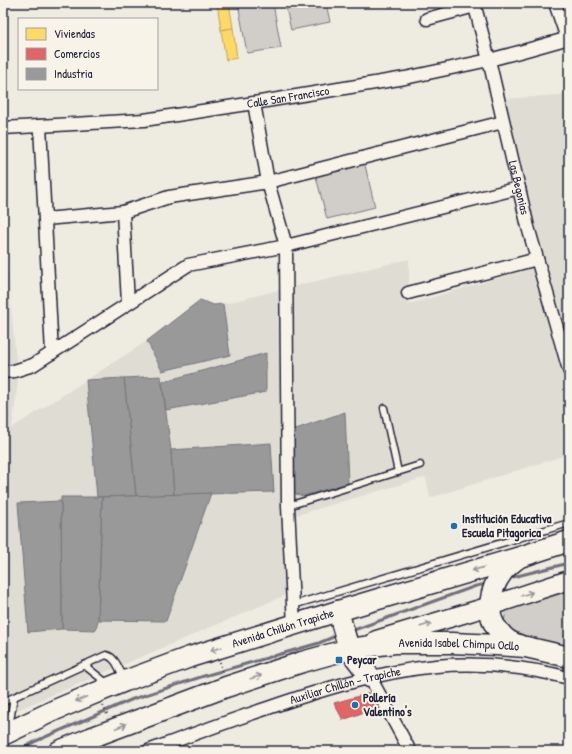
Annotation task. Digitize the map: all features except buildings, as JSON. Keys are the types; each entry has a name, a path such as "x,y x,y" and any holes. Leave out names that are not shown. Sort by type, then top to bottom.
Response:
{"main road":[{"name":"Avenida Chillón Trapiche","path":"6,733 55,710 159,668 338,611 543,540 569,541"},
{"path":"503,554 510,564 502,573 492,594 490,606 491,618 496,629 504,638 514,644 526,648"},
{"path":"338,611 348,649 370,678"},
{"name":"Avenida Isabel Chimpu Ocllo","path":"348,649 395,643 496,644 526,648 569,657"},
{"path":"59,751 113,729 226,687 302,662 348,649"}],"street":[{"path":"555,3 568,38"},
{"path":"427,19 474,4"},
{"name":"Las Begonias","path":"474,4 489,60 528,227 569,370"},
{"name":"Calle San Francisco","path":"3,128 144,120 254,103 405,78 489,60 568,38"},
{"path":"254,103 268,182 286,246 288,506 294,625"},
{"path":"45,218 123,212 169,197 268,182 504,122"},
{"path":"40,126 52,353"},
{"path":"3,372 14,371 33,365 188,265 286,246 519,188"},
{"path":"123,212 128,303"},
{"path":"408,292 537,259"},
{"path":"348,649 490,606 569,580"},
{"name":"Auxiliar Chillón - Trapiche","path":"148,751 307,694 402,671 437,666 490,666 549,673 569,678"},
{"path":"370,678 410,751"}],"lane":[{"path":"384,408 398,472"},
{"path":"288,506 420,465"},
{"path":"293,604 503,554 543,540 569,523"},
{"path":"3,702 106,656 114,658 111,687"},
{"path":"84,665 111,687"},
{"path":"6,733 14,697"}],"path":[{"path":"217,649 226,687"},
{"path":"111,687 113,729"}],"shaded area":[{"path":"238,3 273,3 281,48 247,53"},
{"path":"285,3 326,3 330,22 291,30"},
{"path":"569,94 569,454 430,498 426,477 283,519 286,595 3,716 3,225 18,381 12,428 147,341 200,300 214,305 223,304 409,259 409,304 533,268 494,100"},
{"path":"363,157 375,207 327,219 314,169"},
{"path":"569,591 569,647 513,635 504,622 506,610"}],"waterway":[{"path":"509,578 569,563"},
{"path":"351,631 476,586 487,584"},
{"path":"18,751 36,741 133,699 204,676 319,643 338,635"}],"place":[{"name":"Institución Educativa Escuela Pitagorica","path":"454,526"},
{"name":"Peycar","path":"339,660"},
{"name":"Pollería Valentino's","path":"355,705"}]}
